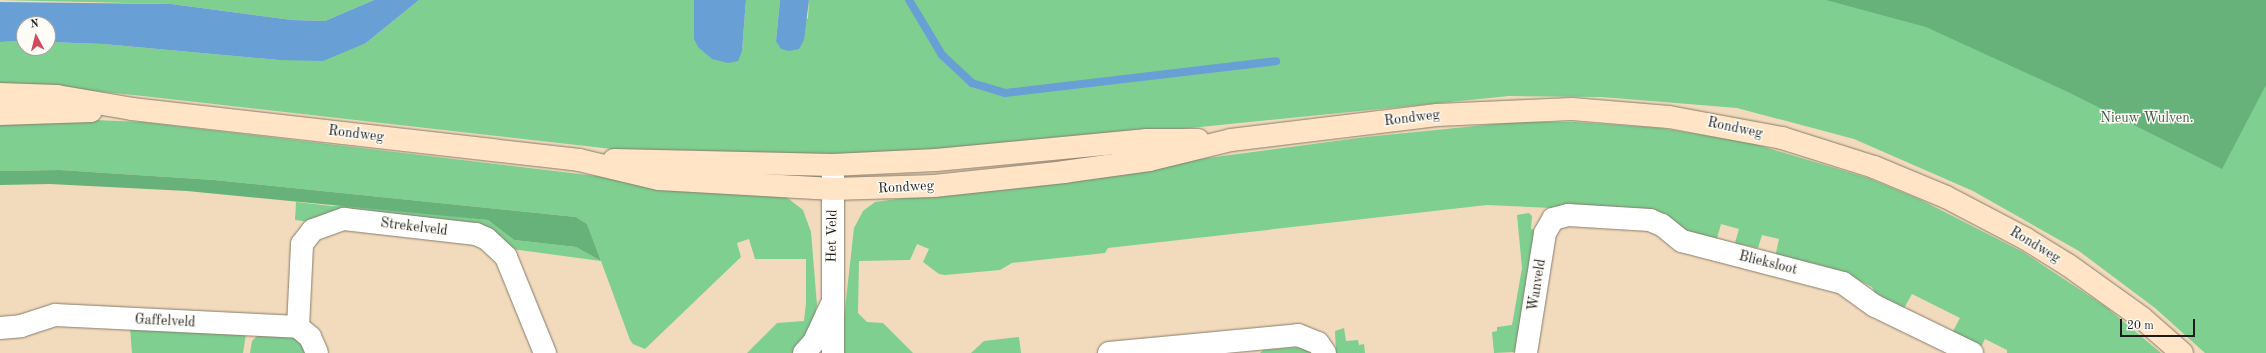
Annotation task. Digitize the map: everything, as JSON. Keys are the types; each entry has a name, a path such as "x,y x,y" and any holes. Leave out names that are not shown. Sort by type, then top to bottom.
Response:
{"main road":[{"name":"Rondweg","path":"0,94 57,96 132,109 579,160 659,179 833,189 934,186 1064,172 1149,160 1231,140 1437,115 1531,109 1602,110 1669,117 1738,128 1782,138 1874,167 1982,215 2032,243 2108,293 2182,353"},
{"name":"Rondweg","path":"0,114 132,109"},
{"name":"Rondweg","path":"579,160 661,159 833,165 936,160 1147,140 1231,140"}],"street":[{"name":"Het Veld","path":"833,165 832,306 835,344 833,353"},
{"name":"Blieksloot","path":"1553,219 1568,215 1650,220 1682,241 1843,282 1876,306 1972,353"},
{"name":"Strekelveld","path":"298,327 302,244 313,230 344,219 476,234 487,239 506,257 545,353"},
{"name":"Wanveld","path":"1526,353 1545,233 1553,219"},
{"name":"Het Veld","path":"804,353 814,342 832,306"},
{"name":"Gaffelveld","path":"0,328 21,326 55,315 298,327"},
{"path":"298,327 310,337 317,353"},
{"path":"1109,353 1298,335 1318,343 1325,353"}],"green space":[{"path":"0,0 374,0 325,21 292,20 171,4"},
{"name":"Nieuw Wulven.","path":"419,0 694,0 694,39 742,51 746,0 780,0 776,41 808,18 809,0 2266,0 2266,353 2205,353 2155,308 2079,251 1973,191 1854,139 1737,108 1602,97 1509,96 1072,140 836,158 621,150 143,96 63,88 0,87 0,42 16,41 16,56 56,56 56,42 103,44 279,60 366,43"},
{"name":"Nieuw Wulven.","path":"1826,0 2266,0 2266,85 2222,169 2068,92 1926,27"},
{"path":"71,119 142,122 705,189 785,196 803,210 811,232 817,305 813,325 794,353 747,353 777,323 804,321 806,303 806,259 755,259 749,239 737,243 741,257 645,349 633,344 630,340 587,224 576,217 214,180 60,170 0,171 0,121"},
{"path":"1516,122 1575,122 1660,128 1751,143 1868,178 1921,200 2023,252 2106,307 2161,353 2007,353 2007,350 1985,339 1979,351 1952,333 1960,318 1912,294 1903,310 1877,297 1872,287 1846,274 1775,257 1779,239 1762,235 1758,248 1735,243 1739,229 1721,224 1716,242 1679,229 1666,214 1658,213 1487,205 1108,248 1105,253 1012,263 1000,270 945,275 939,274 923,262 929,249 917,244 910,260 859,261 858,313 867,322 883,323 913,353 840,353 854,228 863,211 875,202 1366,137"},
{"path":"60,170 214,180 576,217 587,224 601,261 576,247 514,240 488,220 187,191 50,184 0,185 0,171"},
{"path":"296,202 332,206 355,205 488,220 514,240 576,247 601,261 295,220"},
{"path":"1529,213 1532,216 1531,229 1539,231 1515,352 1494,353 1492,332 1497,331 1497,327 1512,325 1522,268 1517,215"},
{"path":"130,328 246,334 243,353 132,353"},
{"path":"1344,328 1346,341 1358,340 1359,345 1364,344 1365,353 1336,353 1335,331"},
{"path":"258,335 293,337 301,344 306,353 250,353 252,341"},
{"path":"1019,337 1021,353 971,353 984,341"},
{"path":"1301,347 1313,353 1260,353 1263,350"}],"water":[{"path":"374,0 419,0 366,43 323,61 279,60 103,44 56,42 56,16 16,16 16,41 0,42 0,2 171,4 292,20 325,21"},
{"path":"694,0 746,0 742,51 738,61 728,63 712,59 698,47 694,39"},
{"path":"780,0 809,0 804,40 799,49 789,51 781,49 776,41"}],"waterway":[{"path":"909,0 942,55 972,83 1005,93 1276,61"}]}
